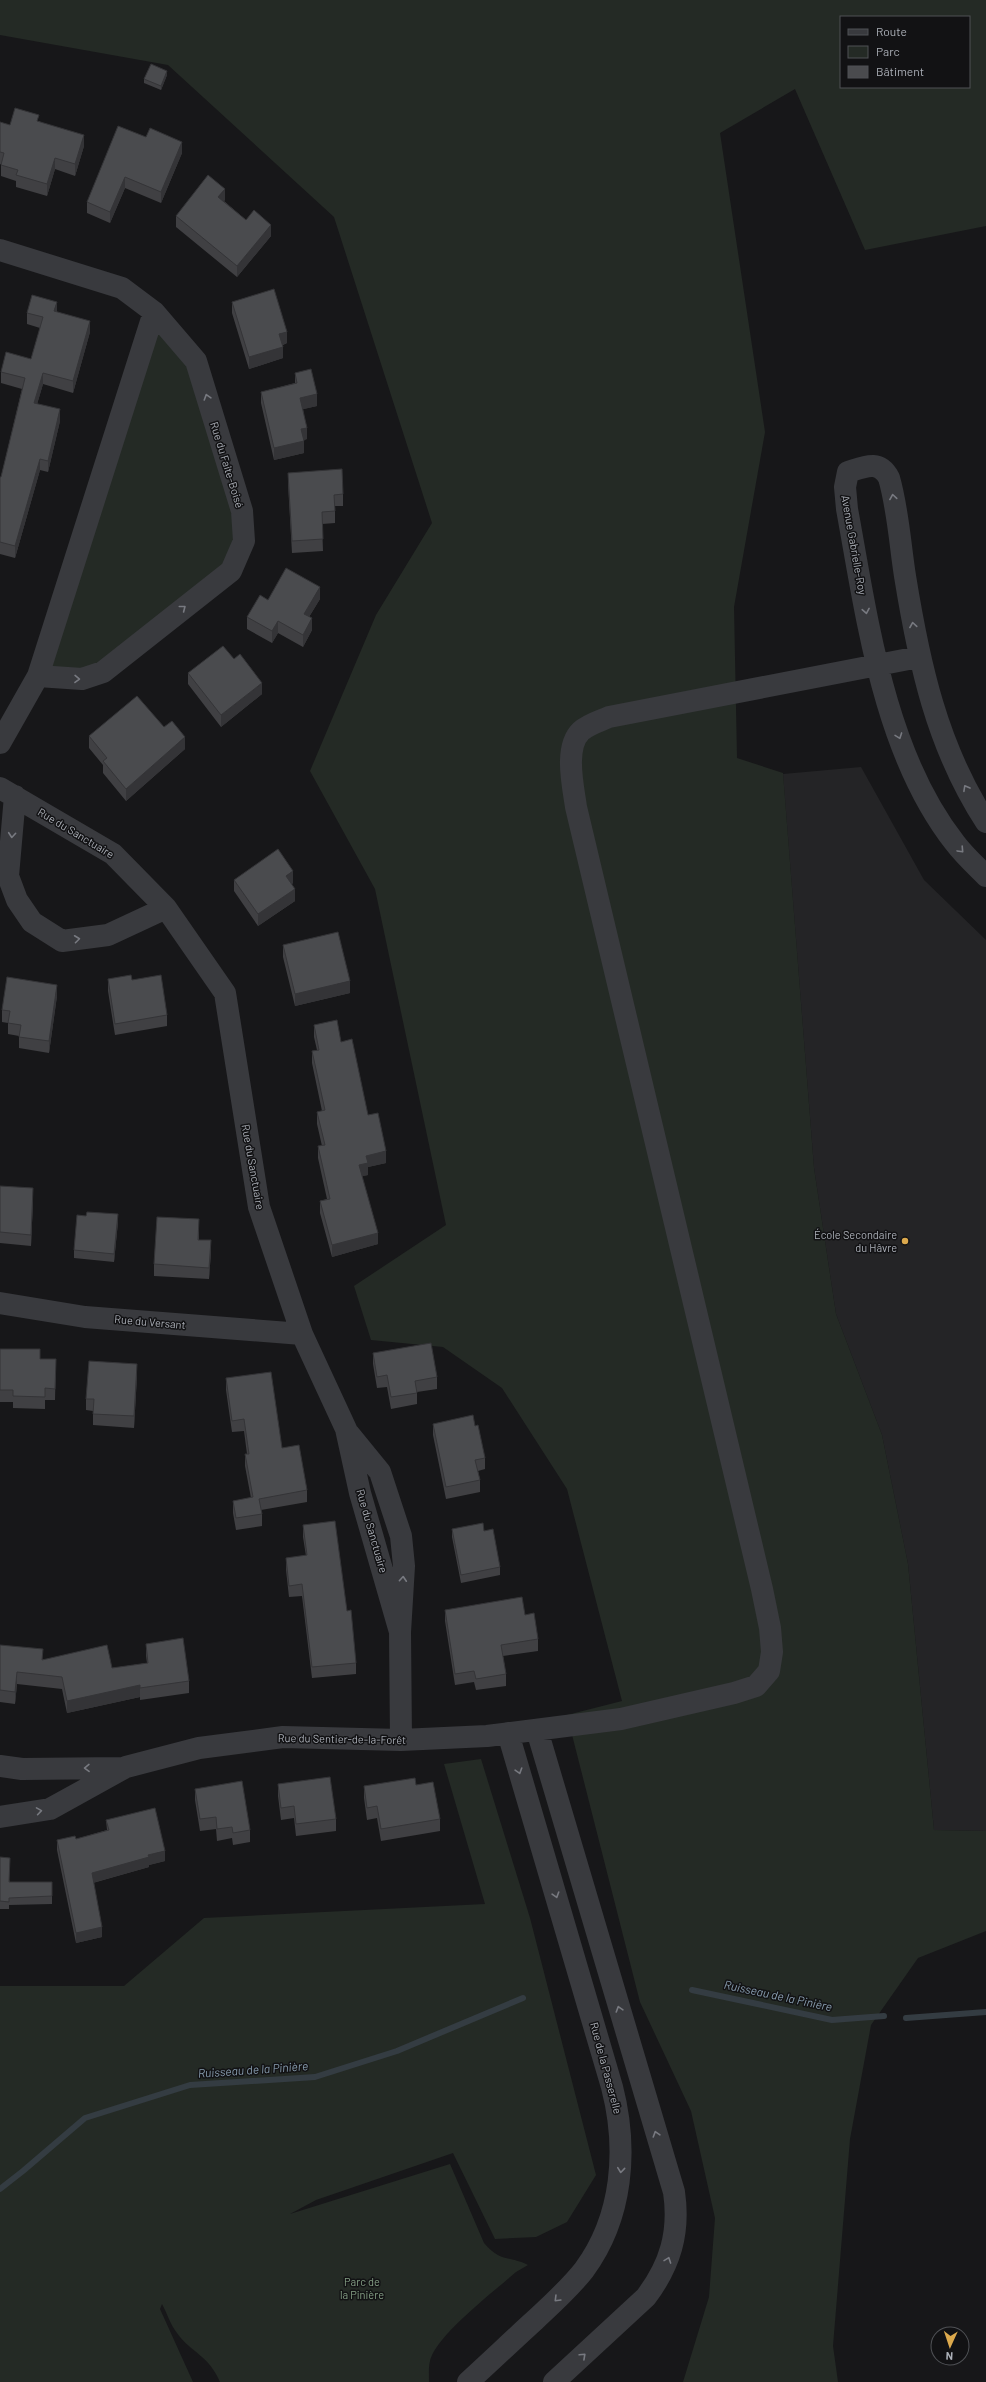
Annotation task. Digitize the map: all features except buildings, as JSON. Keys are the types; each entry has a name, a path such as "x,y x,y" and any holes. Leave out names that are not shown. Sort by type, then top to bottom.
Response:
{"street":[{"name":"Rue du Faîte-Boisé","path":"0,250 122,288 154,312 196,361 242,510 244,540 231,571 103,672 82,680 38,676"},
{"path":"0,743 38,676 154,312"},
{"name":"Avenue Gabrielle-Roy","path":"986,822 961,779 949,753 919,657 891,486 885,471 877,465 870,465 848,472 845,487 876,665 909,762 930,804 955,843 986,876"},
{"name":"Rue du Sentier-de-la-Forêt","path":"0,1817 50,1809 126,1768 199,1748 283,1737 401,1740 508,1733 621,1719 756,1686 768,1671 772,1652 770,1628 762,1589 576,807 571,759 580,731 609,717 919,657"},
{"name":"Rue du Sanctuaire","path":"8,792 8,876 17,900 32,922 62,941 108,935 166,908"},
{"name":"Rue du Sanctuaire","path":"8,792 113,854 166,908 225,993 259,1207 302,1334 346,1430 360,1493 400,1632 401,1740"},
{"name":"Rue du Versant","path":"0,1303 85,1317 302,1334"},
{"path":"537,1730 674,2192 676,2217 669,2259 658,2281 646,2297 554,2382"},
{"name":"Rue de la Passerelle","path":"468,2382 554,2302 583,2270 599,2245 606,2229 616,2195 622,2163 621,2130 612,2087 508,1733"},
{"name":"Rue du Sentier-de-la-Forêt","path":"0,1766 22,1769 126,1768"}],"shaded area":[{"name":"École Secondaire du Hâvre","path":"861,767 924,880 986,940 986,1831 934,1830 908,1564 882,1435 836,1314 814,1168 783,774"}],"green space":[{"path":"0,0 986,0 986,226 865,250 795,89 720,133 765,432 734,607 737,758 783,773 814,1168 836,1314 882,1435 908,1564 934,1830 986,1831 986,1931 918,1958 871,2025 850,2139 833,2346 838,2382 683,2382 709,2297 715,2218 691,2111 640,2002 567,1715 622,1701 567,1489 502,1388 443,1347 371,1340 354,1286 446,1225 375,889 310,771 376,615 432,523 334,217 168,65 0,35"},
{"path":"154,312 196,361 242,511 231,571 103,672 38,676"},
{"name":"Parc de la Pinière","path":"481,1759 530,1918 596,2175 567,2222 536,2237 495,2239 453,2153 316,2200 290,2214 450,2164 484,2243 500,2256 528,2265 516,2272 482,2300 447,2334 432,2355 429,2368 429,2382 220,2382 210,2365 188,2346 177,2333 172,2326 162,2304 160,2309 193,2382 0,2382 0,1986 124,1986 204,1918 485,1904 444,1764"}],"waterway":[{"name":"Ruisseau de la Pinière","path":"692,1990 832,2020 884,2016"},
{"name":"Ruisseau de la Pinière","path":"0,2189 85,2118 190,2085 315,2077 397,2051 523,1998"},
{"name":"Ruisseau de la Pinière","path":"906,2018 986,2012"}],"place":[{"name":"École Secondaire du Hâvre","path":"905,1241"}]}
